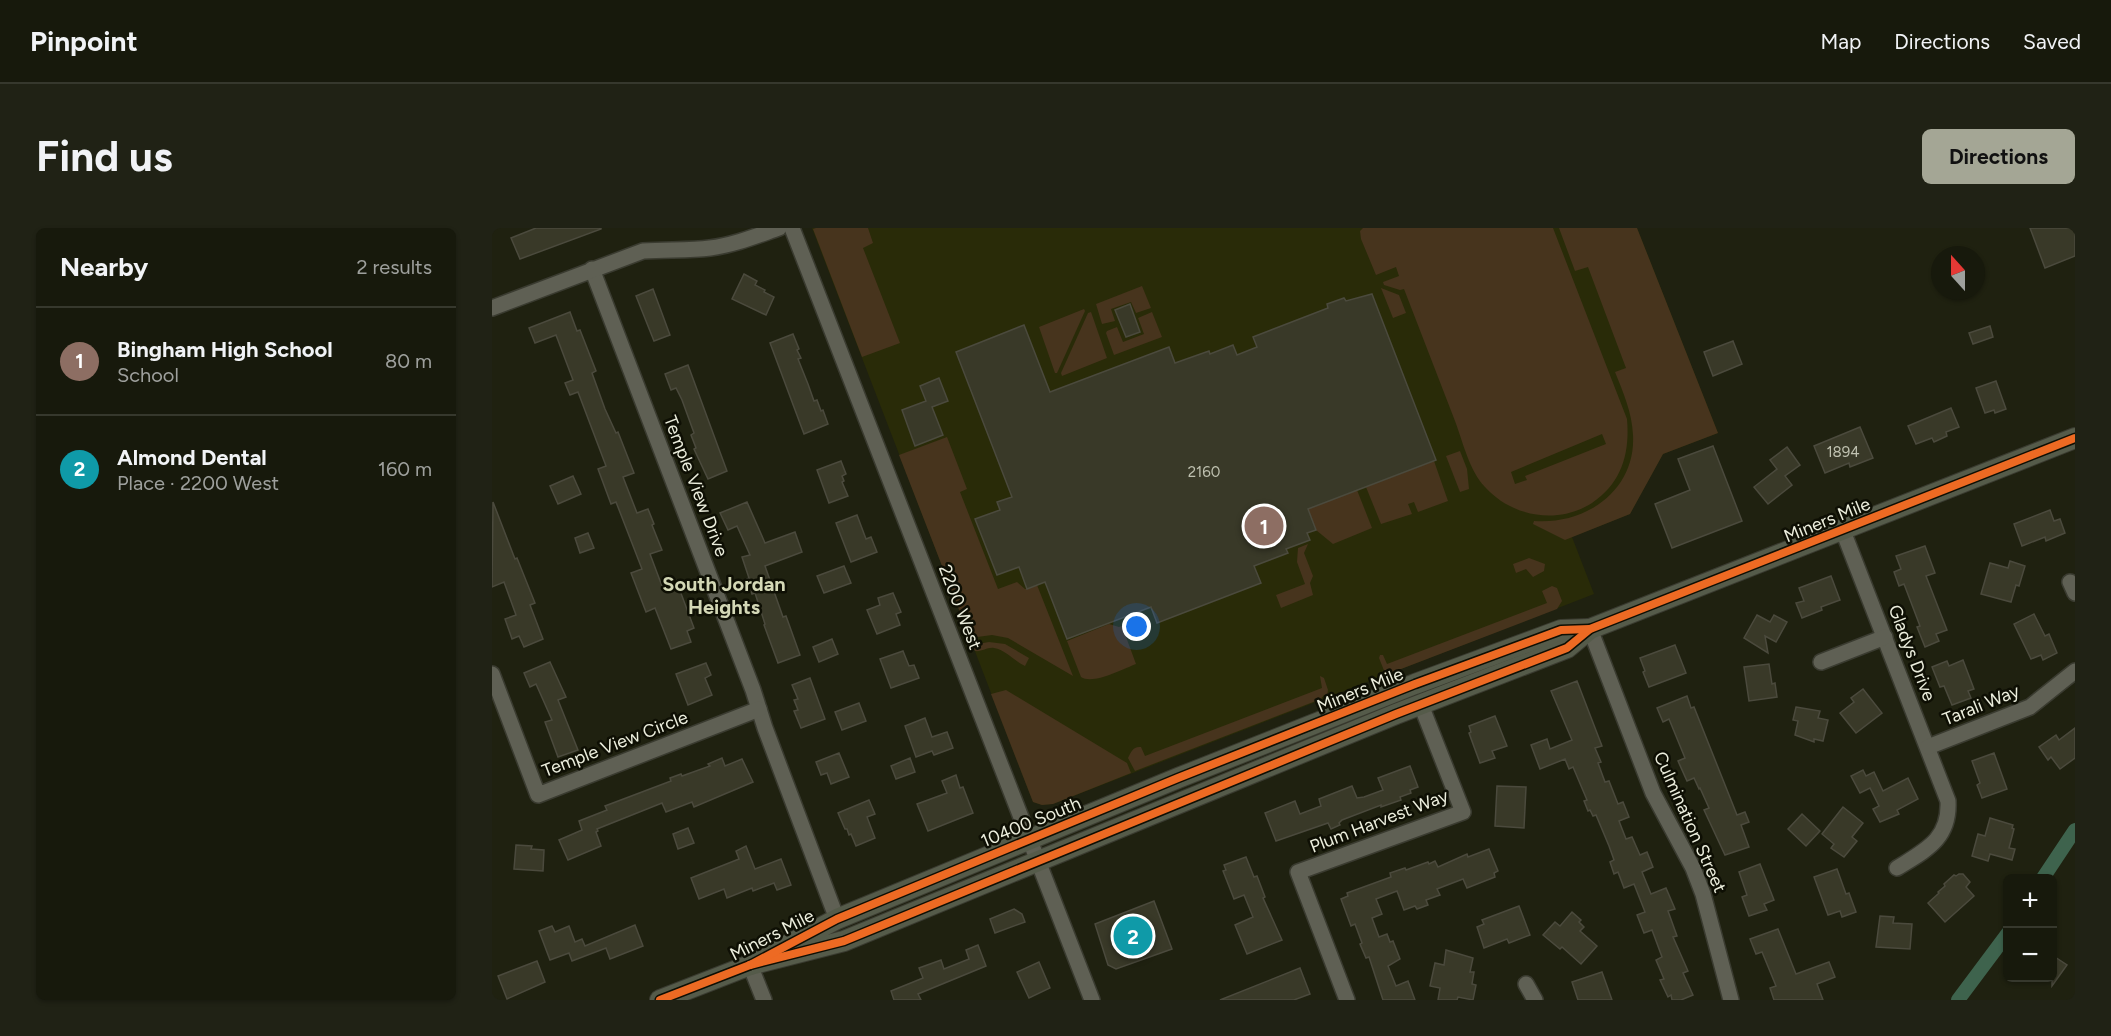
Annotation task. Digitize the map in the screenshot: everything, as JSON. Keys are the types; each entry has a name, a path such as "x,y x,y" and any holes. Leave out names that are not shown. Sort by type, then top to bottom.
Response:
{"main road":[{"name":"Miners Mile","path":"1038,861 1355,731 1567,648 1590,629 2075,438"},
{"name":"Miners Mile","path":"1178,778 1415,684 1561,630 1590,629"},
{"name":"10400 South","path":"897,894 1178,778"},
{"path":"750,965 844,941 1038,861"},
{"name":"Miners Mile","path":"660,1000 750,965 837,919 897,894"}],"street":[{"path":"492,308 643,251 707,249 726,246 779,228"},
{"name":"2200 West","path":"792,228 1092,1000"},
{"name":"Temple View Drive","path":"592,269 837,919"},
{"name":"Gladys Drive","path":"1843,531 1928,747 1944,790 1948,813 1941,835 1922,853 1897,868"},
{"name":"Culmination Street","path":"1590,629 1653,793 1693,868 1703,894 1731,1000"},
{"path":"1821,662 1885,638"},
{"name":"Tarali Way","path":"1928,747 2030,708 2075,671"},
{"name":"Temple View Circle","path":"492,674 538,795 759,709"},
{"name":"Plum Harvest Way","path":"1347,1000 1298,872 1463,812 1421,705"},
{"path":"750,965 764,1000"},
{"path":"1526,984 1535,1000"}],"shaded area":[{"path":"812,228 1637,228 1718,433 1663,454 1630,514 1572,537 1594,594 1053,804 1042,805 1033,802"},
{"path":"868,228 873,243 863,248 900,343 862,357 813,229"},
{"path":"1363,228 1553,228 1627,419 1627,444 1622,466 1611,486 1602,495 1579,510 1550,516 1536,515 1508,505 1485,487 1467,456 1404,289 1384,285 1383,282 1399,276 1396,267 1376,275 1360,231","holes":["1602,434 1606,444 1525,476 1527,480 1515,484 1511,472"]},
{"path":"1559,228 1637,228 1718,433 1663,454 1630,514 1565,540 1533,524 1534,521 1553,521 1572,517 1604,500 1617,487 1626,472 1632,455 1633,435 1629,410 1615,372 1626,368 1588,267 1575,271"},
{"path":"1142,286 1151,308 1136,313 1131,302 1111,309 1115,321 1102,324 1096,304"},
{"path":"1381,288 1399,295 1406,313 1393,318"},
{"path":"1084,309 1057,373 1055,373 1039,327"},
{"path":"1091,312 1107,358 1062,376 1061,373 1088,313"},
{"path":"1152,312 1162,337 1114,355 1107,331 1117,327 1123,342 1144,334 1138,318"},
{"path":"947,437 967,489 960,492 998,589 1017,582 1025,589 1037,585 1073,676 1008,638 992,635 970,638 899,455"},
{"path":"1460,451 1467,469 1469,489 1460,492 1446,456"},
{"path":"1434,461 1448,501 1418,512 1414,502 1408,504 1412,514 1381,524 1366,487"},
{"path":"1357,490 1372,528 1333,544 1316,530 1308,509"},
{"path":"1308,544 1304,553 1313,576 1310,583 1313,595 1281,608 1276,595 1305,584 1297,562 1298,548"},
{"path":"1529,558 1545,564 1544,571 1533,577 1526,569 1516,573 1513,564"},
{"path":"1552,586 1557,588 1562,601 1557,609 1388,674 1385,673 1380,655 1383,655 1387,664 1547,603 1542,591"},
{"path":"1109,624 1122,626 1136,664 1100,678 1081,677 1067,641"},
{"path":"989,642 1005,644 1029,658 1025,666 998,649 975,651 972,645"},
{"path":"1320,676 1324,678 1328,690 1327,696 1324,695 1321,699 1135,771 1128,758 1136,747 1141,747 1145,756 1322,688"},
{"path":"1006,690 1127,763 1131,773 1053,804 1042,805 1033,802 991,694"}],"building":[{"path":"536,228 601,229 520,259 511,238"},
{"path":"2030,228 2075,228 2075,256 2045,268"},
{"path":"744,274 757,281 755,285 774,297 766,315 732,299"},
{"path":"653,289 670,335 654,341 636,296"},
{"path":"1372,294 1436,460 1308,509 1316,530 1307,533 1310,540 1286,549 1288,553 1254,566 1261,583 1157,623 1151,607 1067,639 1045,582 1027,589 1019,567 997,575 975,519 1000,510 997,502 1012,497 956,352 1024,325 1050,392 1169,347 1175,363 1233,345 1237,355 1257,347 1253,337 1328,308 1327,304 1344,298 1346,301"},
{"path":"1130,304 1140,332 1126,337 1115,310"},
{"path":"570,312 577,331 580,330 596,371 592,373 605,409 616,433 618,432 634,473 623,477 637,513 648,509 654,524 652,525 662,550 650,554 662,586 676,580 694,628 687,631 691,642 671,649 655,608 646,612 631,573 642,569 616,502 611,504 598,469 606,466 578,392 570,395 565,383 573,380 556,335 535,343 529,328"},
{"path":"1990,326 1993,337 1973,344 1969,333"},
{"path":"793,334 801,358 798,359 814,401 817,400 828,424 804,434 770,343"},
{"path":"1733,341 1742,364 1713,376 1704,352"},
{"path":"688,365 727,471 708,479 694,449 696,448 691,435 694,433 682,400 676,388 671,390 665,374"},
{"path":"939,378 948,401 932,407 943,435 915,446 902,410 926,401 920,386"},
{"path":"1996,381 2006,409 1995,413 1994,410 1985,413 1976,388"},
{"path":"1951,408 1959,427 1946,432 1947,436 1934,442 1932,438 1916,444 1908,426"},
{"path":"1860,427 1873,458 1850,467 1849,463 1825,473 1814,446"},
{"path":"1713,446 1742,521 1672,548 1655,504 1690,490 1678,459"},
{"path":"1787,447 1800,465 1785,476 1792,485 1768,504 1754,487 1777,469 1770,460"},
{"path":"841,461 846,474 842,476 844,481 842,482 848,496 829,503 817,470"},
{"path":"573,476 581,494 558,504 550,486"},
{"path":"493,502 535,603 530,605 543,639 524,647 519,636 512,639 505,619 516,615 504,582 492,587"},
{"path":"747,502 765,543 795,532 802,552 765,566 783,617 786,616 800,655 778,663 755,593 752,594 747,579 749,578 742,557 750,555 737,526 728,530 720,513"},
{"path":"2050,510 2054,521 2060,519 2065,533 2046,541 2045,537 2022,546 2014,524"},
{"path":"857,515 866,539 871,537 877,552 851,562 836,523"},
{"path":"588,533 594,548 580,553 575,538"},
{"path":"1925,546 1935,573 1926,576 1947,630 1936,634 1939,641 1925,647 1917,627 1920,626 1904,584 1899,586 1894,572 1901,569 1896,556"},
{"path":"2010,561 2025,566 2011,602 1981,594 1990,563 2008,568"},
{"path":"844,566 851,583 824,593 817,576"},
{"path":"1831,576 1840,600 1821,607 1822,610 1802,618 1796,603 1804,601 1799,588"},
{"path":"893,593 901,612 896,614 900,625 877,634 867,610 880,605 878,598"},
{"path":"2034,614 2045,636 2049,634 2057,653 2043,660 2041,655 2031,659 2014,624"},
{"path":"1757,615 1770,622 1774,615 1787,622 1776,642 1765,636 1768,653 1744,638"},
{"path":"832,639 838,654 819,662 813,647"},
{"path":"1675,645 1686,673 1649,687 1640,658"},
{"path":"903,651 909,666 914,665 919,678 891,688 880,659"},
{"path":"1963,660 1974,689 1968,691 1971,698 1952,705 1944,686 1940,687 1932,667 1947,661 1949,666"},
{"path":"550,662 566,697 558,700 578,750 558,757 545,722 552,720 536,684 530,687 524,673"},
{"path":"706,663 711,675 705,678 712,695 688,705 676,674"},
{"path":"1769,664 1777,697 1749,701 1744,667"},
{"path":"810,678 825,719 801,728 794,711 798,710 794,700 798,699 792,685"},
{"path":"1577,681 1602,746 1595,748 1601,762 1598,763 1605,782 1609,781 1618,804 1623,802 1629,817 1619,821 1626,839 1632,837 1640,855 1647,852 1653,867 1642,872 1651,894 1666,888 1675,909 1668,911 1677,936 1673,937 1688,971 1683,973 1693,995 1681,1000 1672,1000 1671,995 1668,997 1660,980 1664,979 1656,960 1662,957 1652,930 1644,933 1637,915 1645,912 1634,884 1624,888 1618,872 1614,874 1610,862 1614,860 1609,846 1596,815 1593,816 1590,810 1588,811 1584,801 1587,800 1573,767 1569,769 1565,759 1540,769 1531,745 1547,739 1550,749 1572,740 1551,691"},
{"path":"1863,689 1882,713 1856,733 1840,713 1854,702 1851,698"},
{"path":"1687,696 1691,708 1694,707 1737,815 1745,812 1749,822 1741,825 1749,847 1725,855 1704,810 1709,808 1700,788 1694,778 1687,781 1678,761 1685,758 1669,719 1663,722 1657,708"},
{"path":"859,703 866,721 842,730 835,712"},
{"path":"1796,707 1820,711 1818,718 1828,720 1823,741 1814,739 1814,742 1795,735 1798,721 1793,720"},
{"path":"1495,716 1507,746 1492,751 1495,758 1480,763 1469,733 1471,732 1469,726"},
{"path":"925,718 932,737 947,732 953,748 934,755 932,751 916,757 905,726"},
{"path":"2075,728 2075,758 2060,769 2051,757 2048,760 2039,747 2056,735 2059,740"},
{"path":"839,753 849,777 831,784 827,773 821,775 816,762"},
{"path":"1994,753 2007,789 1982,798 1977,785 1980,783 1972,761"},
{"path":"722,758 725,766 742,759 753,782 694,807 692,802 666,812 662,803 597,829 601,846 568,860 559,840 582,830 579,821 607,810 605,806 671,781 670,778 710,766 708,764"},
{"path":"910,758 915,772 896,779 891,766"},
{"path":"1410,766 1418,787 1410,790 1411,793 1400,797 1401,800 1342,820 1340,825 1331,829 1328,823 1276,841 1265,813 1295,801 1300,814 1321,806 1319,799 1352,786 1357,798 1364,797 1383,790 1378,778"},
{"path":"1863,770 1866,776 1874,772 1883,791 1908,778 1918,799 1897,810 1899,814 1880,822 1873,809 1879,806 1870,788 1860,793 1851,776"},
{"path":"956,775 973,813 928,831 917,804 947,793 942,781"},
{"path":"1497,786 1526,787 1524,828 1495,826"},
{"path":"869,800 875,814 867,817 875,838 856,846 838,813"},
{"path":"1843,807 1863,823 1852,837 1857,841 1844,857 1831,848 1834,844 1822,834"},
{"path":"1802,814 1820,831 1806,846 1788,829"},
{"path":"1990,818 2013,825 2009,848 2015,849 2012,860 1990,854 1988,861 1972,856 1978,834 1985,836"},
{"path":"688,828 694,843 678,849 673,834"},
{"path":"516,845 532,846 531,849 544,850 543,871 514,869"},
{"path":"746,846 755,869 781,859 791,885 777,890 774,883 753,891 752,888 727,898 724,889 699,899 691,878 739,859 736,851"},
{"path":"1489,849 1498,871 1494,873 1495,877 1467,888 1463,879 1437,889 1440,895 1426,900 1428,905 1417,909 1415,906 1404,910 1397,891 1376,899 1382,914 1372,918 1379,937 1387,934 1390,942 1393,941 1400,959 1388,966 1396,986 1408,981 1415,1000 1383,1000 1369,957 1366,958 1355,924 1351,926 1341,899 1348,896 1347,893 1391,877 1390,873 1435,861 1438,867 1467,854 1468,857"},
{"path":"1246,857 1254,877 1257,876 1265,897 1263,898 1282,940 1247,954 1235,925 1253,917 1244,895 1234,899 1223,871 1226,870 1224,865"},
{"path":"1760,864 1774,900 1764,904 1767,910 1749,916 1742,897 1747,895 1739,872"},
{"path":"1837,869 1846,894 1849,893 1856,912 1842,917 1840,911 1828,915 1814,877"},
{"path":"1963,874 1970,882 1966,887 1974,896 1945,922 1928,903 1945,886 1944,884 1954,875"},
{"path":"1154,901 1172,949 1116,969 1108,965 1095,924"},
{"path":"1519,906 1530,935 1509,943 1507,939 1484,948 1477,927 1484,924 1482,920"},
{"path":"1014,909 1022,914 1025,922 995,933 990,919"},
{"path":"1572,912 1581,920 1579,922 1584,927 1580,931 1597,946 1581,964 1562,947 1560,949 1543,935 1555,922 1560,926"},
{"path":"1880,916 1894,917 1893,923 1912,924 1910,949 1876,947"},
{"path":"635,925 643,946 610,959 606,948 572,961 569,953 550,960 539,931 552,926 555,932 569,926 575,942 582,939 585,946"},
{"path":"1778,929 1796,974 1829,962 1835,977 1817,984 1823,1000 1774,1000 1770,988 1776,986 1762,952 1756,954 1750,939"},
{"path":"978,945 986,966 918,994 921,1000 894,1000 891,991 923,978 919,968 941,960 944,969 969,959 966,950"},
{"path":"1446,950 1473,958 1470,972 1474,972 1472,984 1476,985 1473,1000 1458,997 1457,1000 1438,1000 1440,988 1430,986 1435,963 1444,965"},
{"path":"2057,958 2067,965 2057,979"},
{"path":"537,961 545,982 507,999 498,976"},
{"path":"1039,962 1050,988 1029,998 1017,972"},
{"path":"1300,968 1310,994 1294,1000 1220,1000"},
{"path":"1602,972 1612,1000 1578,1000 1572,982"}],"waterway":[{"path":"2046,874 2075,830"},
{"path":"1958,1000 2003,940"}],"cycle path":[{"path":"750,965 844,941 1396,714 1567,648 1590,629 2075,438"},
{"path":"660,1000 750,965 837,919 1178,778 1415,684 1561,630 1590,629"}],"place":[{"name":"Bingham High School","path":"1264,526"},
{"name":"Almond Dental","path":"1133,936"}],"district":[{"name":"South Jordan Heights","path":"724,596"}]}
